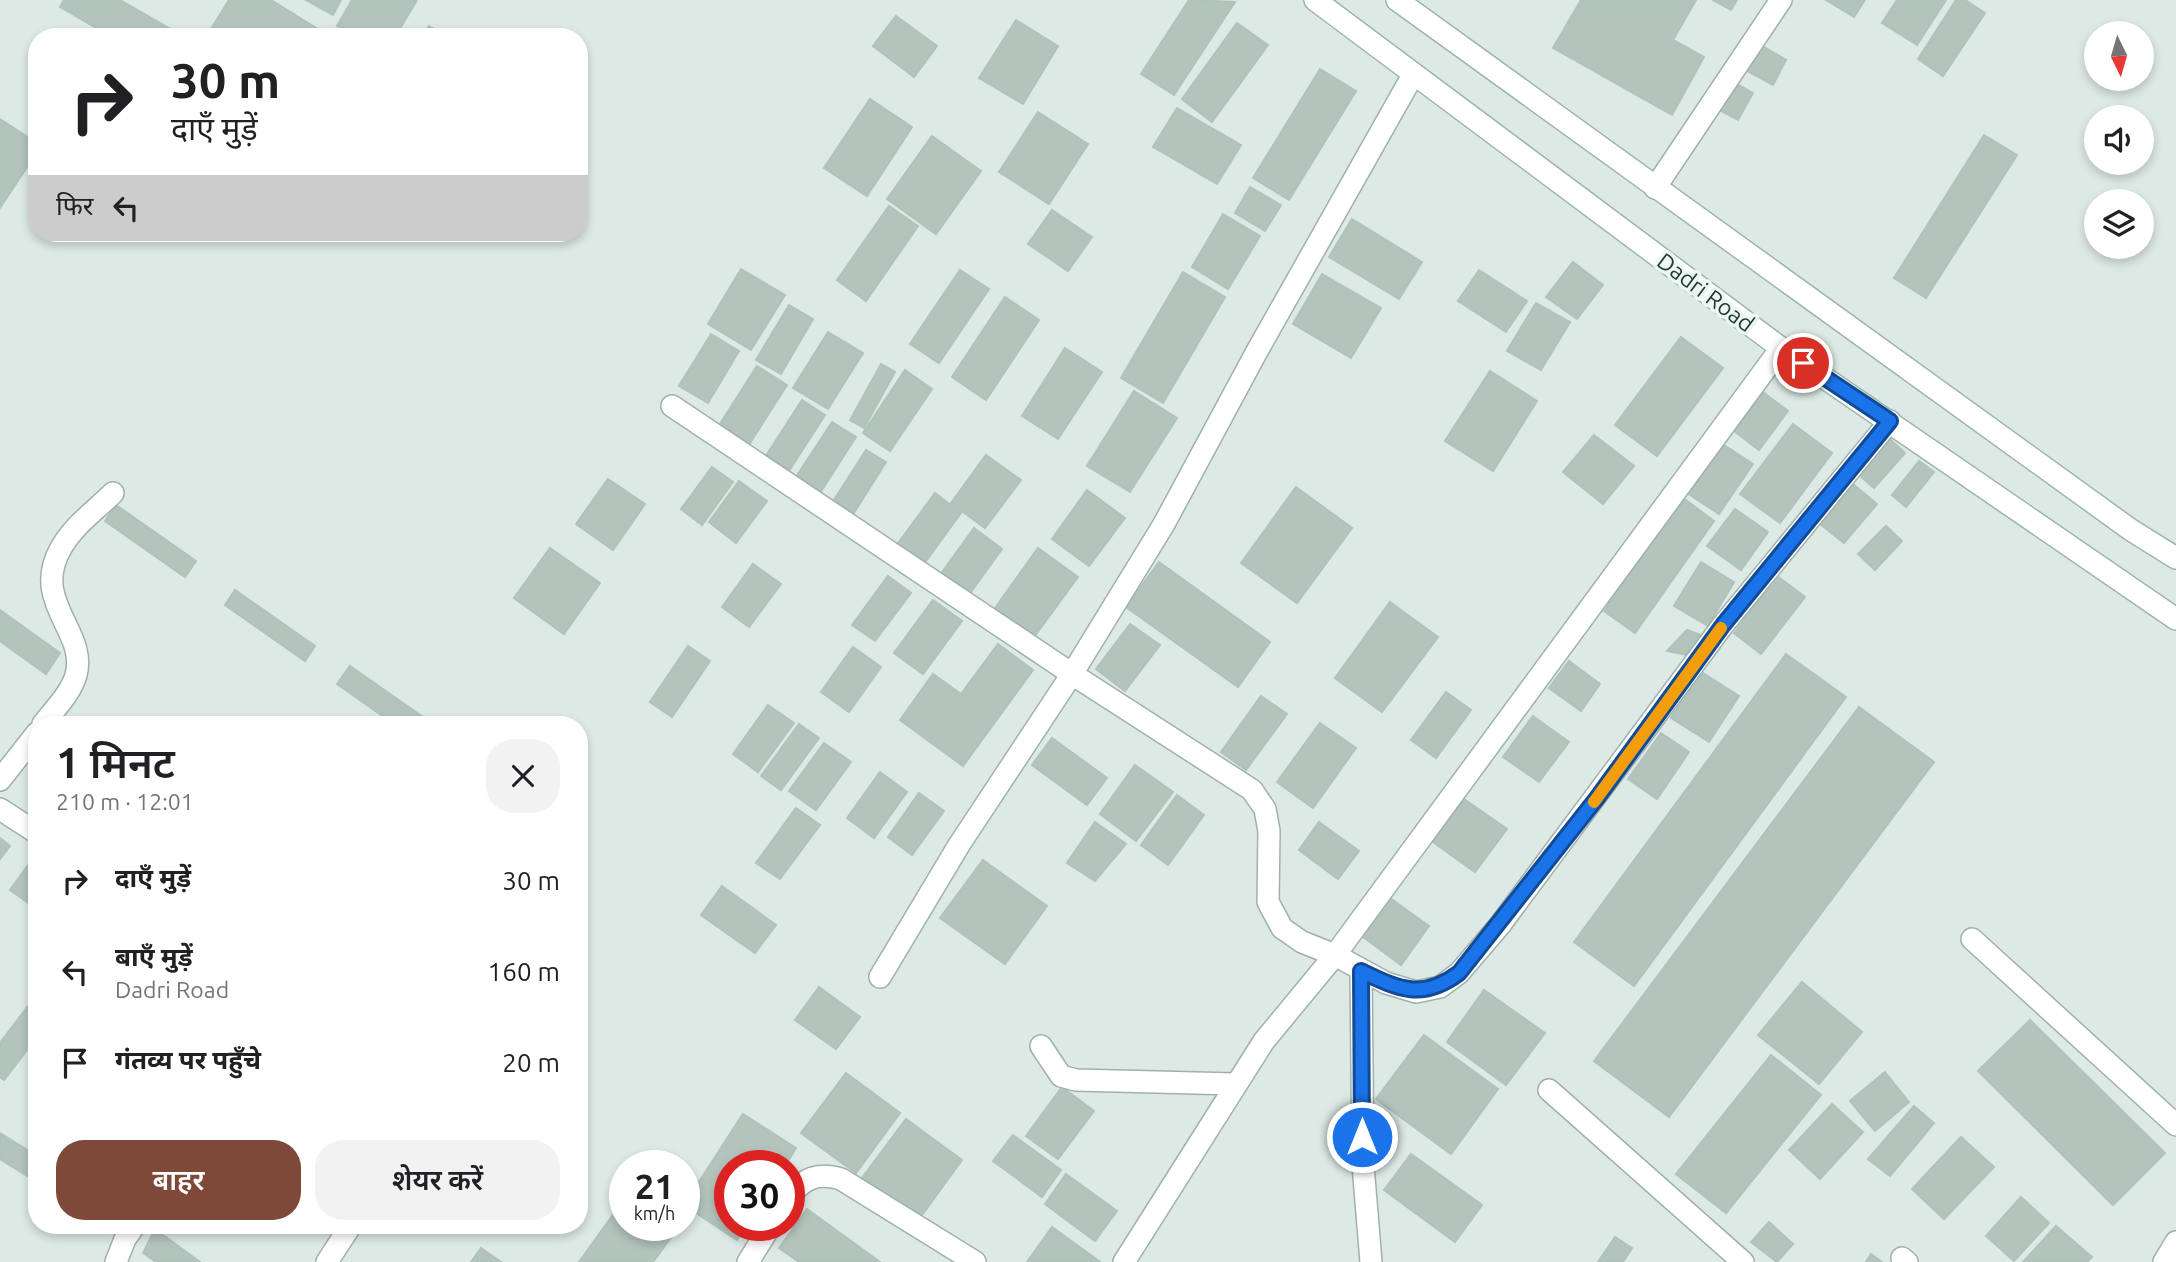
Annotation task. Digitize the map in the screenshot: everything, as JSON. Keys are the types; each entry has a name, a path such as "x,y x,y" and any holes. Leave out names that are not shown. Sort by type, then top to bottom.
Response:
{"street":[{"name":"Dadri Road","path":"1315,0 1782,348 2176,619"},
{"path":"1397,0 2108,514 2176,558"},
{"path":"1656,188 1781,0"},
{"path":"880,977 959,845 1072,674 1164,524 1256,353 1413,75"},
{"path":"1124,1262 1272,1031 1335,955 1782,348"},
{"path":"672,405 1072,674 1252,790 1265,809 1269,831 1268,902 1273,916 1282,928 1302,942 1335,955 1386,983 1416,992 1440,987 1459,973 1597,798 1723,625 1890,421"},
{"path":"48,716 76,676 78,653 53,598 52,570 71,533 113,493"},
{"path":"0,780 28,744"},
{"path":"0,809 28,827"},
{"path":"1972,939 2176,1125"},
{"path":"1361,971 1363,1165 1371,1262"},
{"path":"1041,1046 1061,1076 1076,1080 1236,1084"},
{"path":"1549,1090 1741,1261"},
{"path":"805,1181 817,1175 841,1180 975,1262"},
{"path":"116,1262 129,1234"},
{"path":"327,1262 345,1234"},
{"path":"748,1262 761,1241"},
{"path":"2164,1262 2176,1242"}],"building":[{"path":"64,0 120,0 169,28 96,28 60,7"},
{"path":"229,0 271,0 316,28 212,28"},
{"path":"306,0 341,0 333,15"},
{"path":"352,0 417,0 400,28 337,26"},
{"path":"1189,0 1235,2 1174,95 1141,74"},
{"path":"1581,0 1696,0 1673,40 1704,57 1672,115 1553,48"},
{"path":"1713,0 1737,0 1731,10"},
{"path":"1826,0 1865,0 1854,17"},
{"path":"1897,0 1946,0 1917,45 1882,23"},
{"path":"1956,0 1965,0 1985,13 1943,76 1918,59"},
{"path":"896,16 937,46 914,77 873,46"},
{"path":"1016,20 1058,46 1023,104 979,78"},
{"path":"1237,23 1268,45 1212,122 1182,99"},
{"path":"1754,41 1786,60 1773,85 1740,67"},
{"path":"1320,69 1356,91 1289,200 1253,178"},
{"path":"1729,80 1753,93 1738,120 1714,107"},
{"path":"870,99 912,127 867,196 824,168"},
{"path":"1177,108 1241,145 1217,184 1153,147"},
{"path":"1038,112 1088,144 1049,204 999,172"},
{"path":"0,119 28,137 28,166 0,208"},
{"path":"1984,135 2017,155 1926,298 1894,278"},
{"path":"932,136 981,171 936,234 887,199"},
{"path":"1250,187 1281,205 1265,231 1235,213"},
{"path":"889,206 918,226 866,301 837,280"},
{"path":"1052,210 1092,237 1068,271 1028,244"},
{"path":"1223,214 1260,236 1228,289 1192,267"},
{"path":"1352,219 1422,262 1399,299 1329,257"},
{"path":"1573,262 1603,285 1577,319 1546,297"},
{"path":"741,269 785,295 751,350 708,324"},
{"path":"960,270 989,289 939,363 910,344"},
{"path":"1479,270 1527,301 1506,332 1458,301"},
{"path":"1183,272 1225,297 1163,403 1121,378"},
{"path":"1322,274 1381,308 1351,358 1293,324"},
{"path":"1005,297 1039,320 986,400 952,377"},
{"path":"1536,303 1570,322 1541,370 1507,351"},
{"path":"789,305 813,319 781,374 756,360"},
{"path":"828,332 863,353 828,409 793,388"},
{"path":"711,334 739,351 708,403 679,386"},
{"path":"1681,337 1723,368 1657,456 1615,425"},
{"path":"1065,348 1102,372 1058,439 1022,416"},
{"path":"881,364 895,372 864,428 850,420"},
{"path":"757,366 787,385 750,443 720,424"},
{"path":"905,370 932,389 890,451 863,433"},
{"path":"1490,371 1537,401 1493,471 1445,441"},
{"path":"1134,391 1177,418 1130,492 1087,466"},
{"path":"1763,392 1788,411 1759,450 1733,430"},
{"path":"802,400 825,415 787,474 764,459"},
{"path":"832,422 856,437 818,496 794,480"},
{"path":"1793,424 1832,453 1780,523 1740,494"},
{"path":"1594,435 1634,466 1603,504 1563,472"},
{"path":"1889,438 1905,453 1874,488 1857,473"},
{"path":"1721,443 1753,464 1719,514 1687,493"},
{"path":"866,450 886,462 852,516 832,503"},
{"path":"986,455 1021,480 985,528 951,503"},
{"path":"1919,461 1934,472 1906,507 1892,495"},
{"path":"712,467 733,482 702,525 681,509"},
{"path":"608,479 645,504 613,550 576,524"},
{"path":"739,481 767,501 736,543 709,522"},
{"path":"1853,484 1877,504 1844,543 1819,523"},
{"path":"1296,487 1352,528 1297,603 1241,563"},
{"path":"1087,490 1125,518 1089,566 1052,539"},
{"path":"935,493 961,513 923,565 896,546"},
{"path":"1683,498 1714,521 1635,633 1604,611"},
{"path":"116,505 196,561 185,577 105,521"},
{"path":"1735,509 1768,532 1741,570 1707,546"},
{"path":"1886,526 1902,541 1875,570 1858,554"},
{"path":"974,528 1002,549 968,596 940,575"},
{"path":"550,548 600,583 564,634 514,598"},
{"path":"1038,548 1078,577 1034,637 995,608"},
{"path":"1159,562 1270,642 1238,687 1126,607"},
{"path":"1701,562 1734,582 1708,626 1674,606"},
{"path":"753,564 781,584 749,627 722,607"},
{"path":"888,576 911,593 875,641 852,625"},
{"path":"1777,576 1805,597 1761,654 1734,633"},
{"path":"235,590 315,646 305,661 225,605"},
{"path":"933,600 962,621 923,674 894,653"},
{"path":"1390,602 1438,637 1382,712 1335,678"},
{"path":"0,610 60,653 46,674 0,641"},
{"path":"1130,624 1160,645 1125,691 1096,669"},
{"path":"1687,630 1701,635 1686,655 1667,651"},
{"path":"998,644 1033,670 963,766 900,720 933,674 961,694"},
{"path":"688,646 710,661 672,717 650,702"},
{"path":"853,647 881,667 849,712 821,692"},
{"path":"1786,654 1846,697 1634,986 1574,942"},
{"path":"1569,661 1600,684 1581,711 1549,688"},
{"path":"350,666 422,716 383,716 337,684"},
{"path":"1700,671 1739,696 1709,742 1671,718"},
{"path":"1446,692 1471,710 1436,758 1411,740"},
{"path":"1261,696 1287,714 1246,770 1221,752"},
{"path":"768,705 794,723 758,772 733,754"},
{"path":"1859,707 1934,762 1669,1117 1594,1061"},
{"path":"1533,716 1569,742 1539,782 1503,757"},
{"path":"1320,723 1356,748 1313,808 1277,782"},
{"path":"799,724 819,738 781,790 761,776"},
{"path":"1661,733 1689,752 1657,799 1628,779"},
{"path":"1052,738 1107,778 1087,805 1032,765"},
{"path":"824,743 851,762 816,810 789,791"},
{"path":"1135,765 1173,792 1136,841 1100,814"},
{"path":"880,772 907,792 874,838 847,818"},
{"path":"919,793 944,811 912,855 888,837"},
{"path":"1177,795 1204,815 1168,865 1141,845"},
{"path":"1464,799 1507,829 1475,872 1433,842"},
{"path":"796,808 820,825 780,879 756,863"},
{"path":"1095,822 1126,844 1095,881 1067,863"},
{"path":"1319,822 1359,851 1338,879 1299,850"},
{"path":"0,838 10,846 0,859"},
{"path":"983,860 1047,906 1005,964 940,918"},
{"path":"28,865 28,903 10,890"},
{"path":"722,886 776,925 755,953 701,915"},
{"path":"1390,898 1429,926 1401,965 1362,936"},
{"path":"1802,982 1862,1032 1819,1084 1758,1035"},
{"path":"819,987 860,1017 836,1049 795,1020"},
{"path":"1484,990 1545,1033 1506,1085 1447,1042"},
{"path":"28,1006 28,1049 4,1080 0,1077 0,1043"},
{"path":"2030,1020 2165,1153 2113,1205 1978,1071"},
{"path":"1424,1035 1498,1089 1451,1154 1376,1099"},
{"path":"1771,1055 1821,1095 1726,1213 1676,1174"},
{"path":"1885,1072 1909,1102 1875,1131 1850,1101"},
{"path":"846,1073 900,1113 856,1173 801,1133"},
{"path":"1062,1087 1094,1111 1058,1159 1026,1136"},
{"path":"1832,1104 1863,1132 1820,1179 1789,1150"},
{"path":"1914,1106 1934,1123 1890,1176 1868,1159"},
{"path":"743,1114 796,1148 795,1150 720,1150"},
{"path":"906,1119 962,1160 919,1219 862,1178"},
{"path":"0,1133 28,1150 28,1176 0,1159"},
{"path":"1013,1135 1061,1170 1042,1197 993,1161"},
{"path":"1961,1137 1994,1167 1944,1219 1912,1189"},
{"path":"1411,1154 1482,1205 1455,1242 1384,1190"},
{"path":"714,1159 714,1225 700,1216 700,1180"},
{"path":"1066,1174 1117,1211 1095,1241 1045,1204"},
{"path":"2021,1197 2049,1223 2014,1261 1986,1236"},
{"path":"807,1209 880,1262 799,1262 779,1248 784,1241 805,1241"},
{"path":"609,1220 609,1241 668,1241 653,1262 579,1262"},
{"path":"1769,1222 1793,1244 1777,1262 1751,1242"},
{"path":"2056,1226 2092,1257 2087,1262 2023,1262"},
{"path":"1052,1227 1099,1261 1027,1262"},
{"path":"152,1234 162,1234 200,1262 156,1262 143,1253"},
{"path":"1615,1237 1632,1248 1623,1262 1598,1262"},
{"path":"481,1248 501,1262 471,1262"},
{"path":"1871,1254 1882,1262 1866,1262"}],"slow traffic":[{"path":"1594,802 1721,628"}],"route":[{"path":"1362,1137 1361,971 1386,983 1416,992 1440,987 1459,973 1500,925 1597,798 1723,625 1890,421 1803,363"}]}
